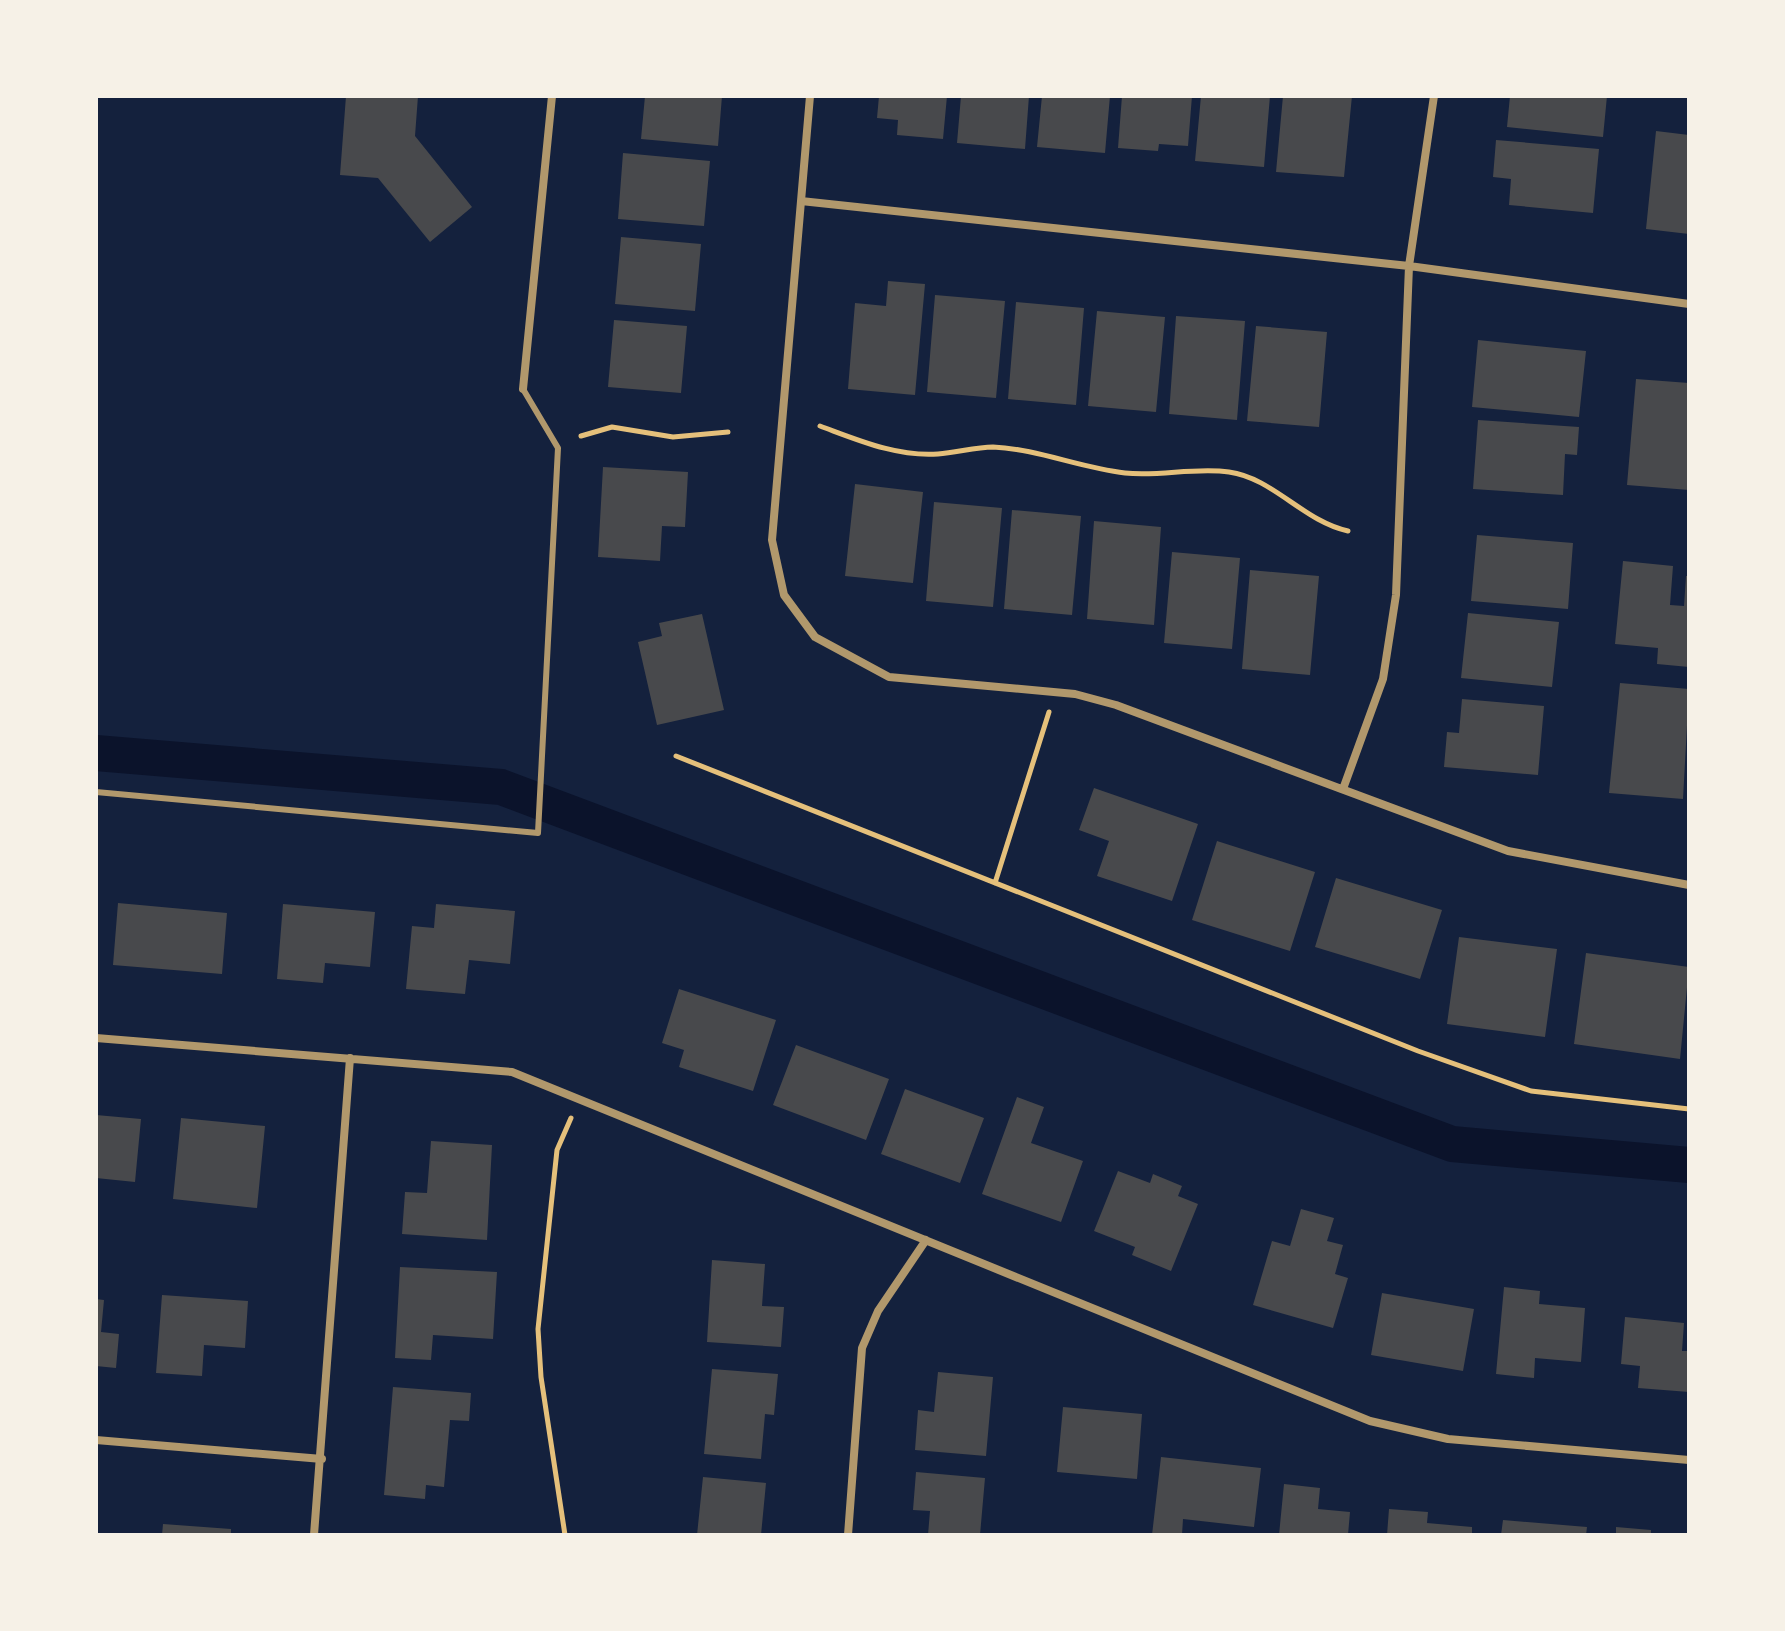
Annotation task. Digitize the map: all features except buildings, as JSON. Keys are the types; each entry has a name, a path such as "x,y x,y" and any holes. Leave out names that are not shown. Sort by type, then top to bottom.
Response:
{"street":[{"path":"523,389 552,96"},
{"path":"810,96 772,540 784,595 815,637 889,677 1053,692 1116,705 1508,851 1689,885"},
{"path":"1343,789 1383,679 1396,595 1409,266 1434,96"},
{"path":"801,201 1409,266 1689,304"},
{"path":"96,1038 512,1072 1370,1421 1448,1439 1689,1460"},
{"path":"314,1535 350,1058"},
{"path":"848,1535 862,1348 878,1311 926,1240"},
{"path":"96,1440 322,1459"}],"lane":[{"path":"96,792 538,833 558,448 523,389"}],"path":[{"path":"820,426 885,449 935,454 991,447 1035,452 1128,474 1192,469 1232,472 1260,482 1314,519 1348,531"},
{"path":"581,436 612,427 673,437 728,432"},
{"path":"995,883 1044,735 1053,692"},
{"path":"676,756 1418,1051 1531,1091 1689,1109"},
{"path":"565,1535 541,1377 538,1329 557,1150 580,1098"}],"waterway":[{"path":"96,753 501,787 1452,1144 1689,1165"}]}
